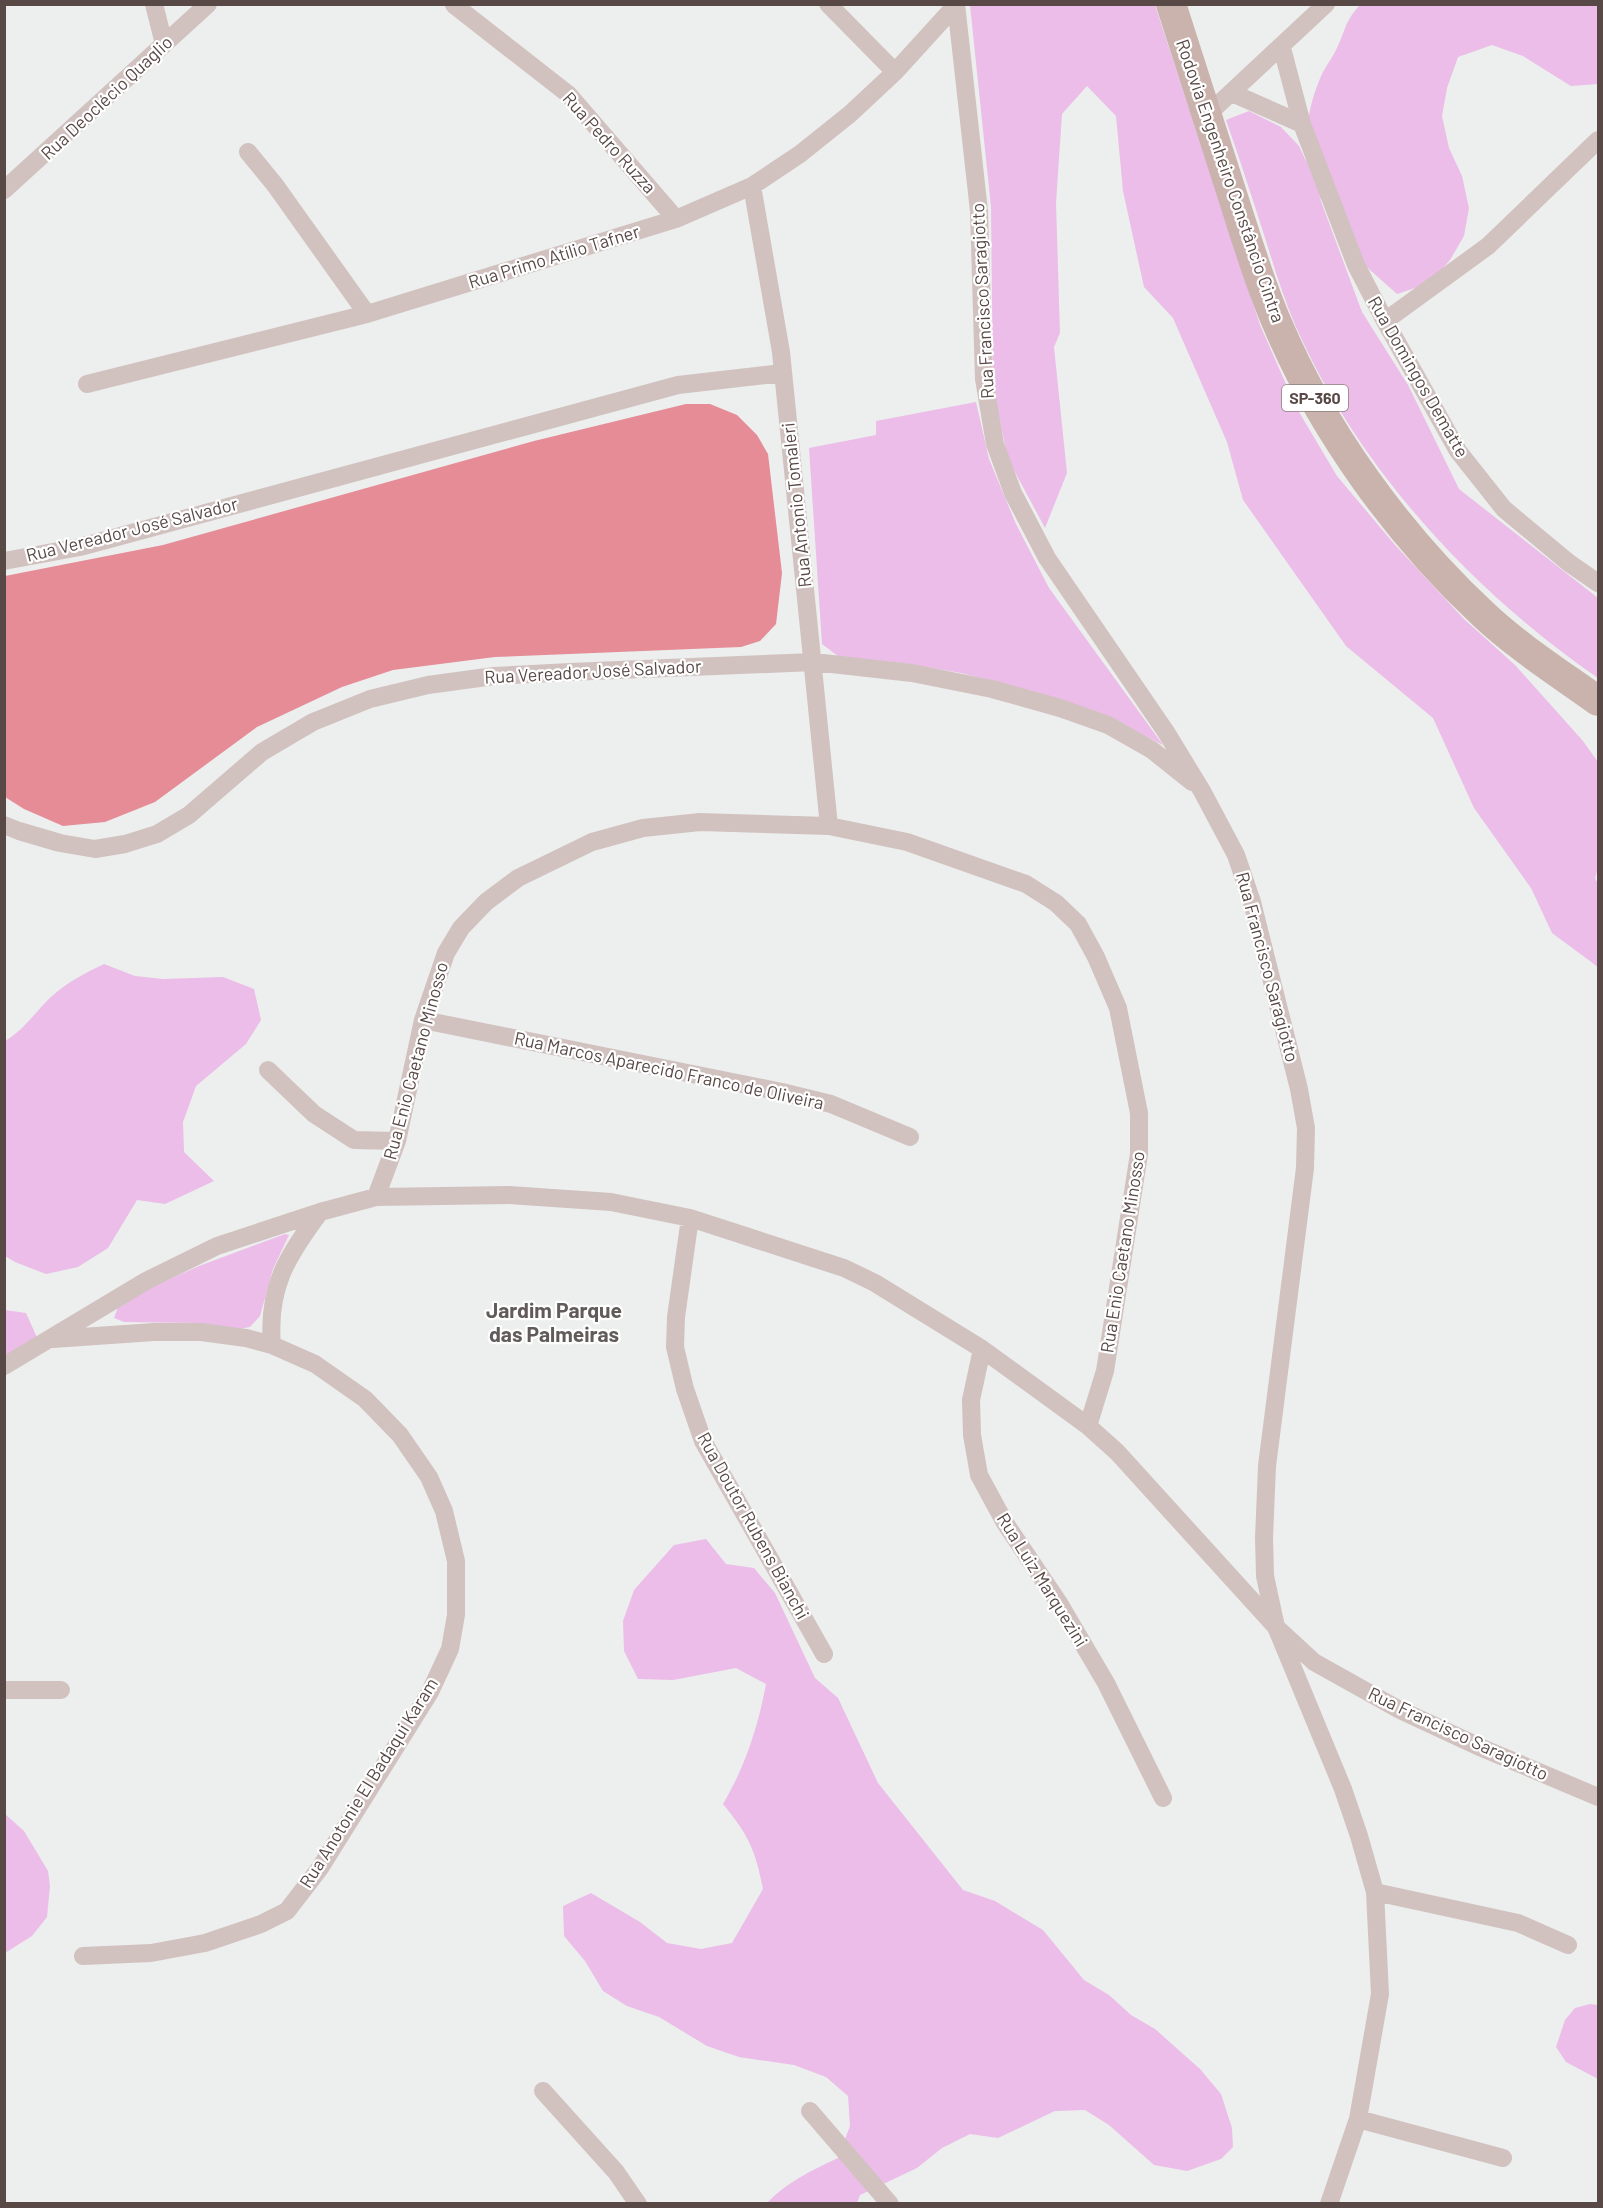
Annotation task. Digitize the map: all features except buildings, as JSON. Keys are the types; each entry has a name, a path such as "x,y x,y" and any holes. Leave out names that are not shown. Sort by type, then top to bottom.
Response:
{"main road":[{"name":"Rodovia Engenheiro Constâncio Cintra","path":"1171,4 1256,269 1277,324 1305,381 1336,435 1398,522 1430,561 1508,635 1599,701"}],"street":[{"path":"154,4 164,44"},
{"name":"Rua Deoclécio Quaglio","path":"4,190 208,4"},
{"path":"828,4 895,72"},
{"path":"1207,115 1282,48 1326,4"},
{"name":"Rua Pedro Ruzza","path":"454,5 568,94 676,219"},
{"name":"Rua Primo Atílio Tafner","path":"87,384 367,315 676,219 752,186 800,154 833,128 895,72 956,5"},
{"name":"Rua Francisco Saragiotto","path":"956,5 979,211 984,380 995,444 1013,493 1047,558 1166,732 1202,791 1236,855 1252,902 1299,1089 1306,1128 1305,1168 1267,1466 1265,1576 1276,1627 1314,1662 1398,1709 1482,1748 1599,1797"},
{"name":"Rua Domingos Dematte","path":"1282,48 1302,124 1356,264 1385,321 1458,451 1504,509 1569,563 1599,583"},
{"path":"1232,93 1302,124"},
{"path":"1385,321 1488,246 1599,140"},
{"path":"248,152 275,185 367,315"},
{"name":"Rua Antonio Tomaleri","path":"752,186 783,373 829,826"},
{"name":"Rua Vereador José Salvador","path":"4,561 91,544 678,386 783,373"},
{"name":"Rua Vereador José Salvador","path":"4,825 60,843 95,849 125,844 157,834 189,815 262,752 313,722 369,699 428,686 494,676 814,662 912,673 992,689 1060,708 1108,725 1152,750 1202,791"},
{"name":"Rua Enio Caetano Minosso","path":"376,1197 396,1141 423,1020 446,953 461,928 486,902 518,878 592,842 643,828 700,822 829,826 907,842 1026,884 1056,903 1078,924 1096,957 1118,1008 1139,1113 1139,1154 1105,1371 1088,1426"},
{"name":"Rua Marcos Aparecido Franco de Oliveira","path":"423,1020 782,1092 831,1104 910,1137"},
{"path":"268,1070 314,1114 354,1140 396,1141"},
{"path":"4,1366 146,1281 217,1246 320,1212 376,1197 509,1196 611,1202 690,1218 844,1268 875,1283 982,1349 1088,1426 1149,1485 1276,1627 1343,1789 1375,1892 1380,1994 1358,2119 1329,2204"},
{"path":"272,1345 270,1321 274,1295 282,1271 294,1246 320,1212"},
{"name":"Rua Doutor Rubens Bianchi","path":"690,1218 676,1317 675,1347 685,1389 703,1441 824,1654"},
{"name":"Rua Anotonie El Badaqui Karam","path":"48,1339 154,1332 201,1332 246,1338 272,1345 315,1364 365,1399 400,1435 429,1477 444,1511 456,1561 456,1615 450,1649 430,1692 326,1858 287,1911 261,1924 205,1943 152,1953 83,1956"},
{"name":"Rua Luiz Marquezini","path":"982,1349 971,1400 972,1435 979,1475 1005,1523 1059,1603 1100,1673 1163,1798"},
{"path":"4,1690 62,1690"},
{"path":"1375,1892 1518,1923 1569,1945"},
{"path":"543,2091 616,2172 638,2204"},
{"path":"810,2111 890,2204"},
{"path":"1358,2119 1503,2158"}],"shaded area":[{"path":"970,5 1155,5 1260,325 1296,407 1337,476 1395,545 1464,619 1515,665 1583,741 1598,762 1598,868 1595,878 1598,884 1598,967 1552,933 1531,888 1474,808 1433,718 1346,646 1243,500 1227,442 1173,318 1144,287 1123,191 1116,116 1087,86 1062,114 1056,203 1060,333 1054,347 1067,473 1045,528 1008,459 993,389 991,207"},
{"path":"1360,5 1598,5 1598,84 1571,86 1523,56 1492,45 1458,57 1447,88 1442,116 1449,148 1462,176 1469,208 1464,236 1450,260 1430,283 1397,294 1352,254 1319,196 1362,312 1408,385 1459,489 1598,598 1598,678 1551,644 1464,566 1423,523 1386,478 1352,430 1322,379 1296,327 1284,295 1226,120 1249,111 1281,127 1299,146 1306,161 1306,139 1314,95 1348,21"},
{"path":"976,402 989,459 1016,524 1049,588 1163,745 1101,714 1032,691 961,673 902,663 839,657 822,644 809,448 876,435 876,421"},
{"path":"686,404 710,404 737,415 757,435 768,454 782,573 776,624 760,641 741,647 495,657 393,670 342,687 257,727 155,802 105,822 63,826 24,809 5,797 5,576 163,545 534,441"},
{"path":"104,964 135,976 163,979 223,977 254,989 261,1020 246,1044 196,1086 183,1122 184,1152 214,1181 165,1204 137,1200 108,1248 78,1267 46,1274 5,1256 5,1041 24,1026 58,991"},
{"path":"285,1234 289,1235 273,1269 260,1316 250,1327 232,1330 194,1323 124,1322 114,1318 118,1307 148,1289 199,1266"},
{"path":"5,1310 26,1313 39,1342 5,1372"},
{"path":"706,1539 726,1564 754,1568 775,1593 815,1678 838,1698 878,1783 963,1890 995,1901 1043,1930 1084,1980 1109,1995 1131,2015 1155,2029 1200,2069 1221,2094 1232,2128 1233,2147 1221,2159 1187,2171 1154,2165 1109,2125 1085,2110 1055,2111 998,2138 970,2134 942,2148 917,2168 860,2195 857,2203 767,2203 791,2183 838,2158 850,2126 848,2096 826,2077 794,2065 739,2057 707,2046 659,2017 627,2006 603,1991 585,1961 564,1936 563,1906 591,1893 640,1922 667,1943 701,1949 732,1943 763,1889 750,1843 723,1804 750,1746 766,1684 736,1668 673,1680 638,1679 624,1651 623,1621 634,1590 674,1545"},
{"path":"5,1814 24,1831 48,1871 50,1886 47,1917 32,1936 5,1953"},
{"path":"1590,2004 1598,2005 1598,2079 1566,2062 1556,2047 1565,2020 1575,2008"}],"district":[{"name":"Jardim Parque das Palmeiras","path":"554,1323"}]}
